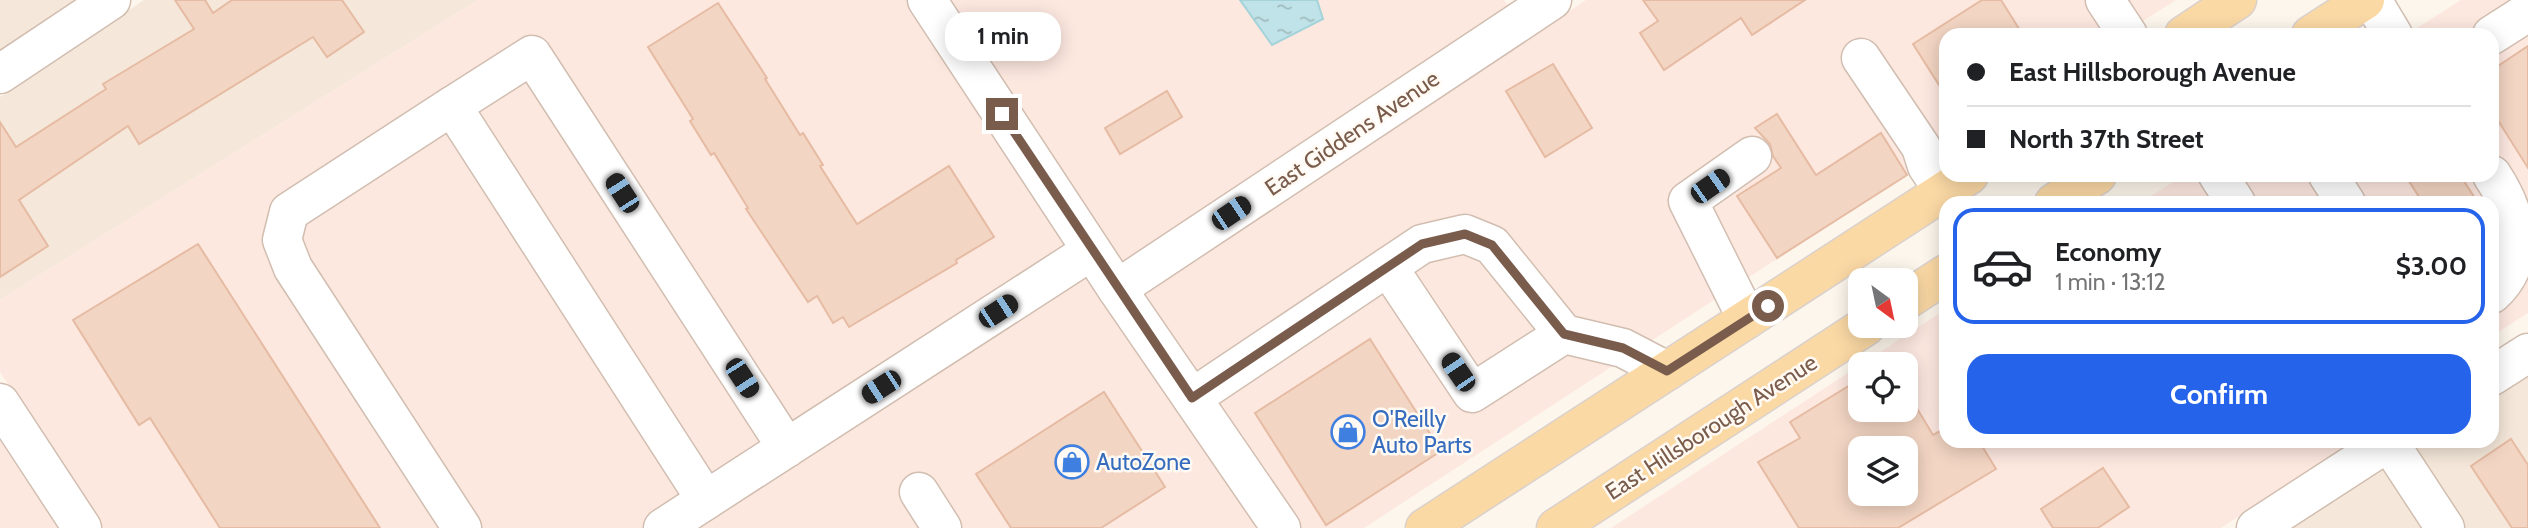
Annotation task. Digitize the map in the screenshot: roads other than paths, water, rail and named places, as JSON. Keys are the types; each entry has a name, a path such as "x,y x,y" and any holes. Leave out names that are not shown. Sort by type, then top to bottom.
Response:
{"main road":[{"path":"2195,28 2237,0"},
{"path":"2322,28 2365,0"},
{"path":"2065,196 2086,182"},
{"path":"1437,522 1957,183"},
{"path":"1918,292 1939,279"},
{"name":"East Hillsborough Avenue","path":"1556,528 1848,338"}],"street":[{"path":"0,74 111,0"},
{"path":"927,0 1091,251 1282,528"},
{"name":"East Giddens Avenue","path":"1117,289 1552,0"},
{"path":"2105,0 2123,28"},
{"path":"2372,0 2389,28"},
{"path":"2499,30 2528,12"},
{"path":"462,528 293,268 282,240 289,212 532,55 787,448"},
{"path":"1861,58 1921,146 1927,166 1939,173"},
{"path":"452,106 706,500"},
{"path":"1747,319 1688,201 1752,156"},
{"path":"2497,182 2510,202 2521,230 2523,261 2499,289"},
{"path":"1192,398 1422,244 1465,234 1492,245 1564,334 1623,348 1667,371"},
{"path":"663,528 1091,251"},
{"path":"1388,267 1472,393 1564,334"},
{"path":"2499,372 2528,353"},
{"path":"0,403 82,528"},
{"path":"2256,528 2378,448"},
{"path":"2394,448 2445,528"},
{"path":"919,492 942,528"}],"water":[{"path":"1240,0 1317,0 1323,19 1272,45"}],"place":[{"name":"O'Reilly Auto Parts","path":"1348,432"},
{"name":"AutoZone","path":"1072,462"}]}
